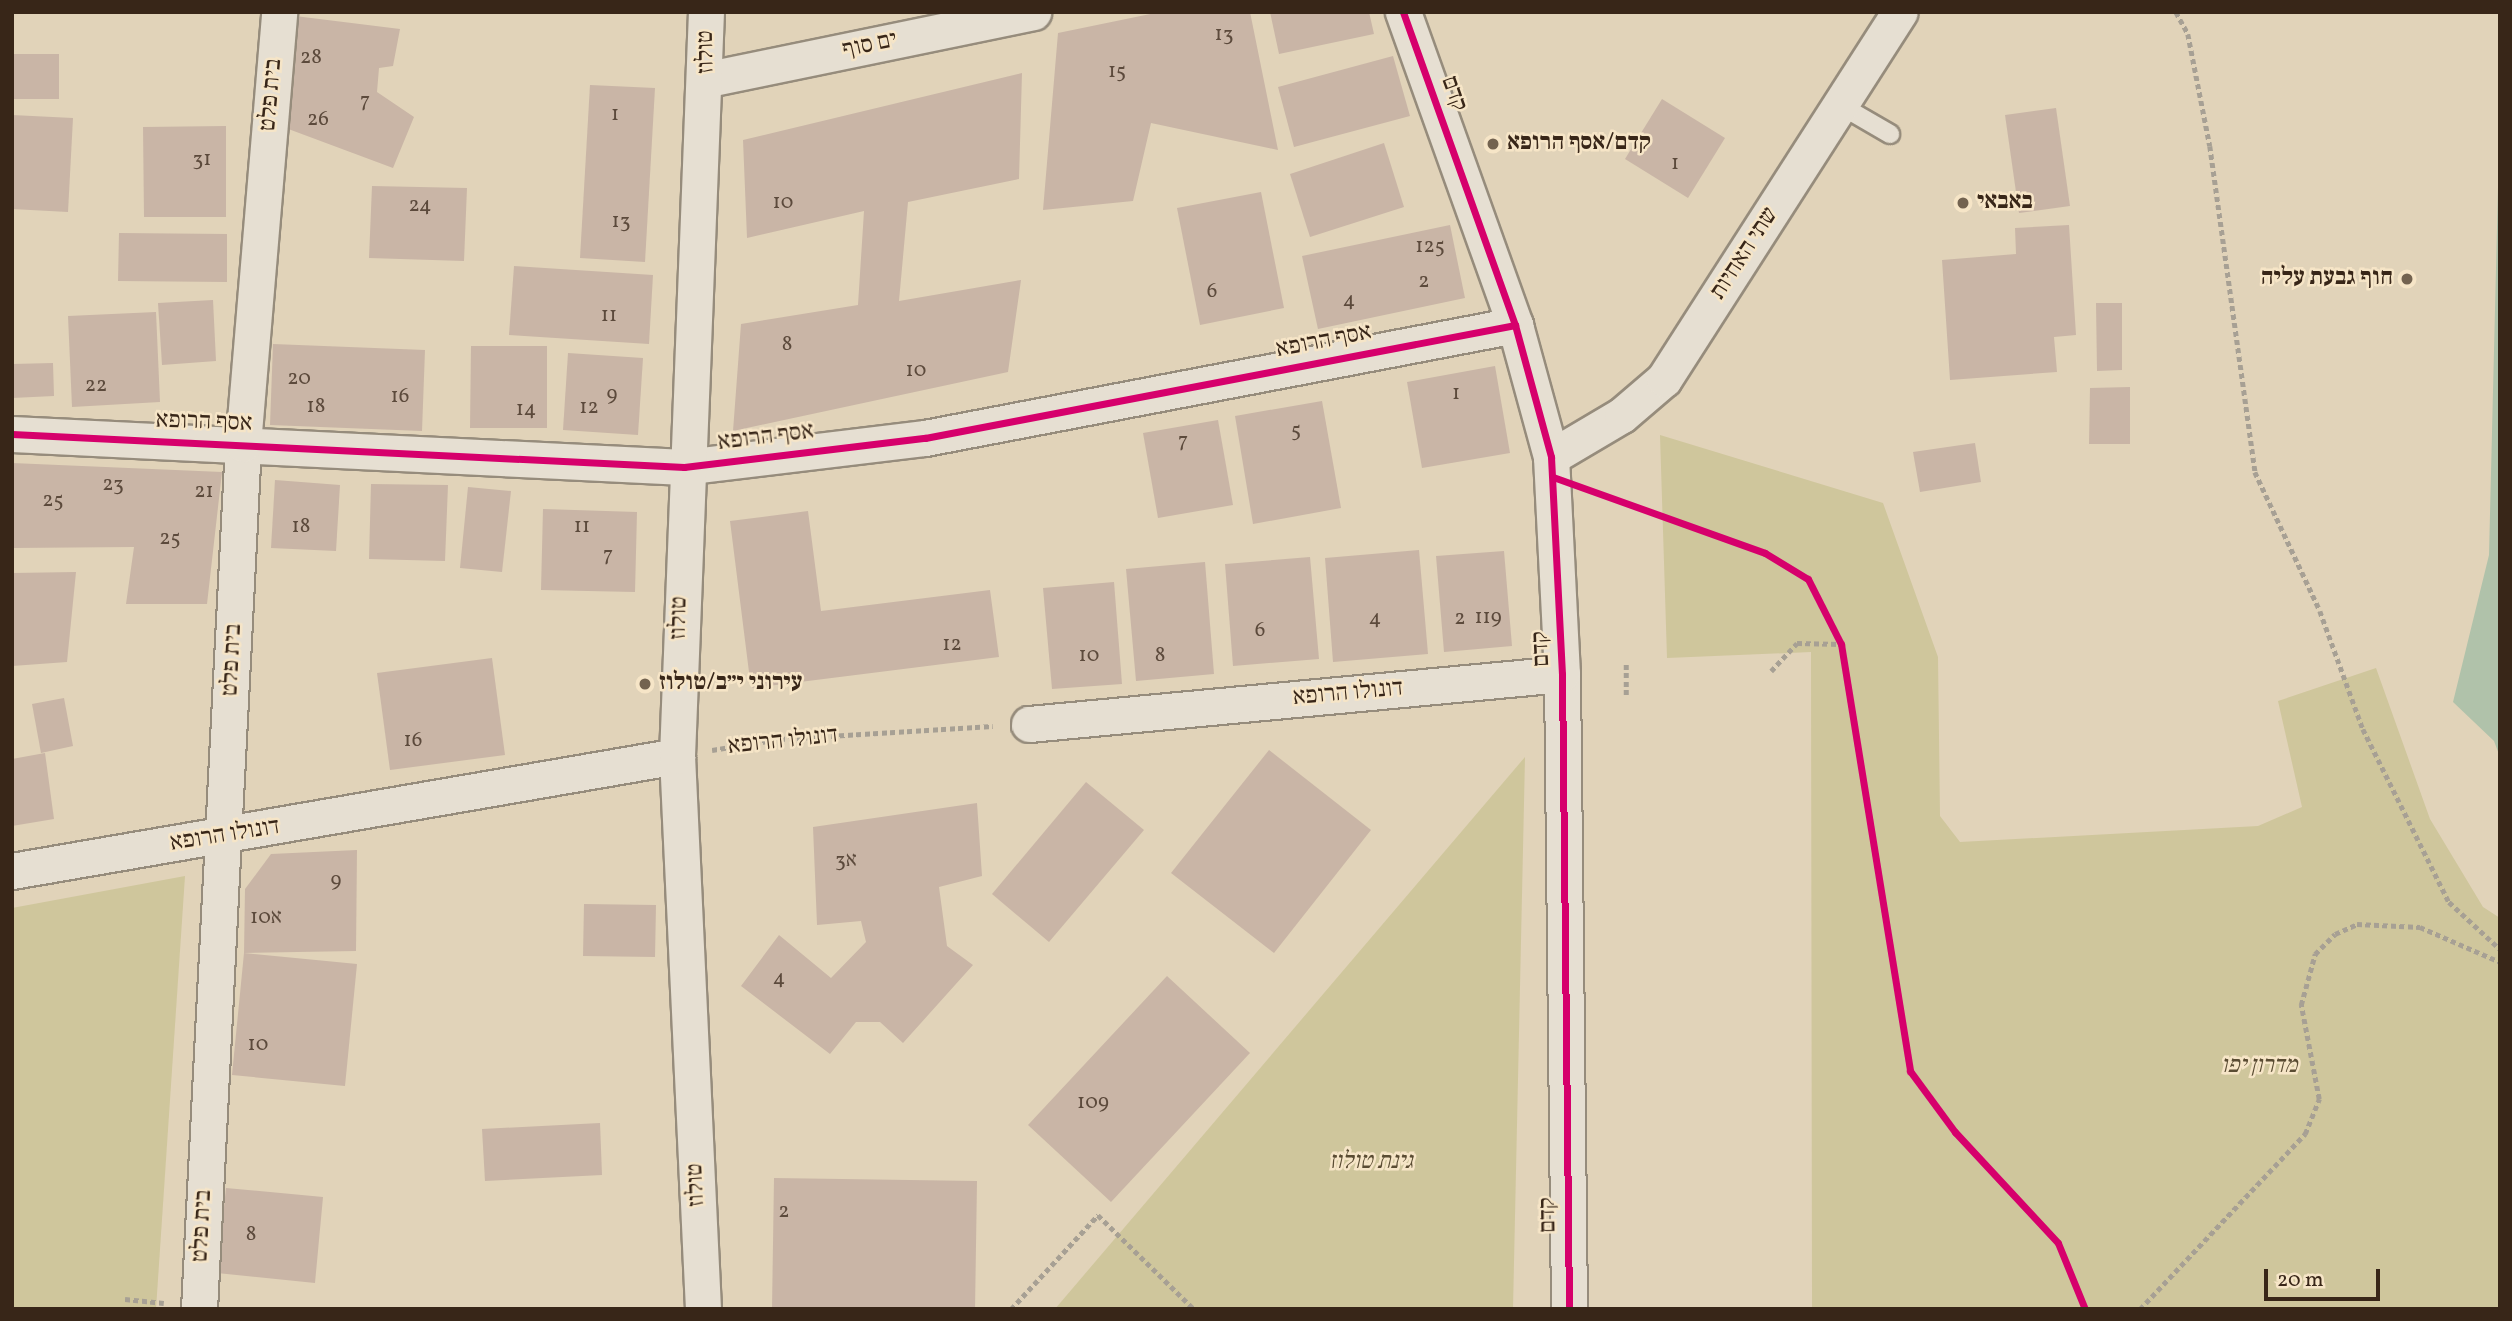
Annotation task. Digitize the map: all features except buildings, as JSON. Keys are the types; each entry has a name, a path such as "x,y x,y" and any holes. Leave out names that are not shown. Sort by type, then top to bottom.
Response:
{"street":[{"name":"בית פלט","path":"199,1309 243,444 279,12"},
{"name":"טולוז","path":"703,1309 677,756 684,467 708,79 706,12"},
{"name":"ים סוף","path":"708,79 1033,12"},
{"name":"קדם","path":"1403,12 1514,325 1551,457 1562,674 1569,1309"},
{"name":"שתי האחיות","path":"1551,457 1622,415 1664,379 1900,12"},
{"name":"אסף הרופא","path":"12,434 684,467 925,438 1514,325"},
{"name":"דונולו הרופא","path":"1029,723 1562,674"},
{"name":"דונולו הרופא","path":"12,870 224,837 677,756"}],"lane":[{"path":"1840,105 1890,134"}],"path":[{"path":"2175,12 2188,34 2210,146 2255,472 2320,611 2363,729 2449,902 2500,949"},
{"path":"1771,671 1797,643 1841,644"},
{"path":"1626,662 1626,695"},
{"path":"2140,1309 2305,1134 2319,1099 2301,1005 2315,954 2335,934 2357,924 2420,926 2500,962"},
{"path":"1011,1309 1098,1215 1194,1309"}],"green space":[{"name":"מדרון יפו","path":"1660,435 1883,503 1938,657 1940,816 1960,842 2258,826 2302,807 2278,701 2376,668 2430,819 2483,907 2500,918 2500,1309 1812,1309 1811,652 1667,658"},
{"name":"גינת טולוז","path":"1525,757 1513,1309 1055,1309"},
{"path":"185,876 156,1309 12,1309 12,908"}],"shaded area":[{"path":"2500,105 2500,757 2494,741 2453,702 2489,555"}],"cycle path":[{"path":"1403,12 1515,325 1551,457 1562,674 1569,1309"},
{"path":"12,434 684,467 925,438 1515,325"},
{"path":"1553,477 1765,553 1808,579 1841,644 1910,1071 1955,1132 2058,1243 2085,1309"}],"place":[{"name":"קדם/אסף הרופא","path":"1493,144"},
{"name":"באבאי","path":"1963,203"},
{"name":"חוף גבעת עליה","path":"2407,279"},
{"name":"עירוני י״ב/טולוז","path":"645,684"}]}
